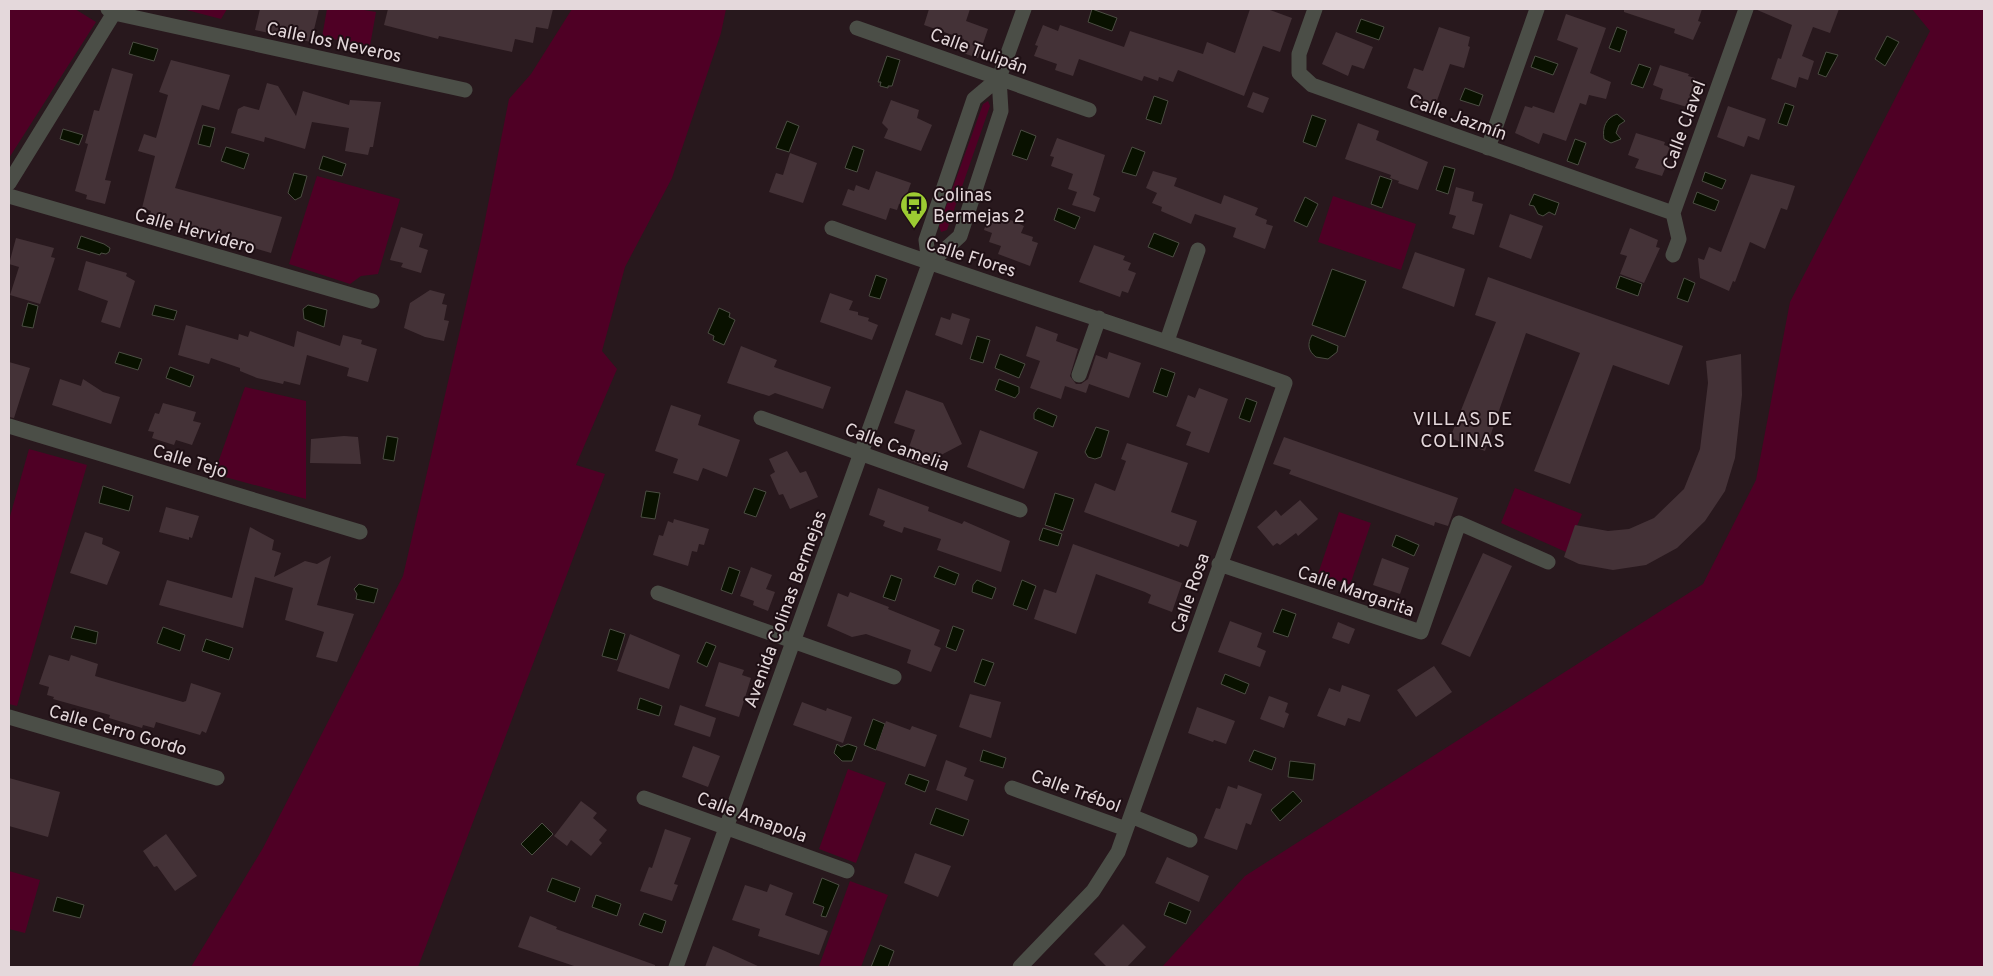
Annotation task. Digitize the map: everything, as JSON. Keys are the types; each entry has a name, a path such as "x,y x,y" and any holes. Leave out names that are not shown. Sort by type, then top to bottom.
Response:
{"street":[{"name":"Avenida Colinas Bermejas","path":"929,264 960,236 1001,111 999,78 1024,9"},
{"name":"Calle Jazmín","path":"1315,9 1299,54 1298,73 1312,85 1673,213"},
{"path":"1488,148 1537,9"},
{"name":"Calle Clavel","path":"1673,213 1746,9"},
{"path":"9,183 111,11"},
{"name":"Calle los Neveros","path":"111,11 464,90"},
{"name":"Calle Tulipán","path":"858,28 1089,110"},
{"name":"Avenida Colinas Bermejas","path":"676,967 724,827 794,641 929,264 926,240 974,99 999,78"},
{"name":"Calle Hervidero","path":"9,196 372,301"},
{"path":"1673,213 1679,239 1673,255"},
{"name":"Calle Flores","path":"832,228 929,264 1099,318 1285,383"},
{"path":"1166,341 1198,250"},
{"path":"1079,375 1099,318"},
{"name":"Calle Rosa","path":"1020,967 1094,891 1118,852 1285,383"},
{"name":"Calle Camelia","path":"761,418 1020,510"},
{"name":"Calle Tejo","path":"9,426 360,532"},
{"name":"Calle Margarita","path":"1220,564 1420,632 1459,523 1548,562"},
{"path":"658,592 894,677"},
{"name":"Calle Cerro Gordo","path":"9,717 217,778"},
{"name":"Calle Trébol","path":"1012,788 1128,823"},
{"name":"Calle Amapola","path":"644,798 847,871"},
{"path":"1128,823 1190,840"}],"shaded area":[{"path":"9,9 75,9 96,22 9,158"},
{"path":"183,9 227,9 221,19"},
{"path":"327,9 358,9 376,12 370,46 322,37"},
{"path":"572,9 726,9 721,33 672,178 625,267 602,351 617,369 576,465 605,474 418,967 191,967 263,848 403,576 481,240 509,99 531,74"},
{"path":"1092,9 1117,18 1112,31 1088,22"},
{"path":"1912,9 1984,9 1984,967 1162,967 1245,876 1703,584 1756,480 1790,302 1930,31"},
{"path":"1361,19 1384,27 1379,40 1356,32"},
{"path":"1617,27 1627,31 1620,52 1609,48"},
{"path":"1887,36 1899,42 1885,66 1875,59"},
{"path":"133,42 158,49 154,61 129,54"},
{"path":"1826,52 1838,55 1826,77 1818,74"},
{"path":"887,56 900,60 892,86 888,86 888,88 880,86 881,82 878,82"},
{"path":"1535,56 1558,64 1553,75 1531,67"},
{"path":"1639,64 1651,68 1643,88 1631,84"},
{"path":"1465,88 1483,95 1479,106 1460,100"},
{"path":"1154,96 1168,101 1161,124 1146,119"},
{"path":"988,101 990,106 947,230 941,232 939,226 983,104"},
{"path":"1785,103 1794,106 1787,126 1778,123"},
{"path":"1617,114 1625,121 1619,125 1616,133 1621,139 1611,143 1604,139 1604,127 1610,118"},
{"path":"1312,115 1326,120 1316,147 1303,142"},
{"path":"787,121 799,126 789,152 776,148"},
{"path":"203,125 215,128 210,147 198,144"},
{"path":"63,129 83,135 79,145 60,139"},
{"path":"1021,130 1036,136 1027,160 1012,155"},
{"path":"1575,139 1586,143 1578,165 1567,161"},
{"path":"853,146 864,150 857,172 845,168"},
{"path":"226,147 249,154 244,169 221,161"},
{"path":"1132,147 1145,152 1136,176 1122,172"},
{"path":"323,156 346,164 342,176 319,169"},
{"path":"1444,166 1455,169 1448,194 1436,190"},
{"path":"1705,172 1726,180 1722,189 1702,181"},
{"path":"294,173 307,176 301,197 295,200 288,193"},
{"path":"317,176 400,199 378,274 361,276 350,284 289,264"},
{"path":"1380,176 1392,180 1382,208 1371,204"},
{"path":"1697,192 1719,201 1715,211 1693,203"},
{"path":"1534,194 1559,203 1555,215 1549,212 1543,216 1538,214 1534,206 1529,205"},
{"path":"1333,196 1416,224 1401,270 1318,242"},
{"path":"1305,197 1318,204 1307,227 1294,221"},
{"path":"1058,208 1080,217 1075,229 1054,220"},
{"path":"1154,233 1179,243 1173,257 1148,247"},
{"path":"81,236 104,244 110,248 109,252 106,254 101,253 100,255 77,248"},
{"path":"1332,269 1366,281 1345,337 1312,325"},
{"path":"876,275 887,279 880,299 869,296"},
{"path":"1620,276 1642,284 1638,296 1616,288"},
{"path":"1684,278 1695,283 1688,302 1677,298"},
{"path":"28,303 38,306 33,328 22,326"},
{"path":"155,305 177,311 174,320 152,315"},
{"path":"308,305 327,310 324,327 304,319 303,309"},
{"path":"719,308 730,313 729,317 735,320 724,345 713,340 714,336 708,333"},
{"path":"1312,335 1338,346 1337,352 1328,359 1316,357 1309,347"},
{"path":"977,336 990,340 983,363 970,359"},
{"path":"119,352 142,359 138,370 115,363"},
{"path":"1000,354 1025,364 1019,378 995,368"},
{"path":"170,367 194,376 190,387 166,378"},
{"path":"1161,368 1175,373 1167,397 1153,392"},
{"path":"999,379 1019,387 1019,393 1015,398 995,390"},
{"path":"245,387 306,401 306,499 214,474"},
{"path":"1246,398 1257,402 1250,422 1239,418"},
{"path":"1038,408 1057,416 1053,427 1034,419 1034,413"},
{"path":"1096,427 1109,431 1101,457 1095,459 1088,457 1085,452"},
{"path":"387,436 398,438 394,461 383,459"},
{"path":"29,449 87,465 17,706 9,704 9,520"},
{"path":"103,486 133,496 129,511 99,503"},
{"path":"754,488 766,492 756,517 744,513"},
{"path":"1515,488 1582,514 1566,552 1501,523"},
{"path":"646,491 660,493 655,519 641,517"},
{"path":"1055,493 1074,499 1063,531 1045,525"},
{"path":"1339,512 1371,523 1350,585 1318,574"},
{"path":"1043,528 1062,534 1058,546 1039,540"},
{"path":"1396,535 1419,545 1414,556 1392,546"},
{"path":"939,566 959,574 955,585 934,577"},
{"path":"729,567 740,571 732,594 721,590"},
{"path":"891,575 902,579 895,601 883,597"},
{"path":"977,580 996,588 992,599 972,592 973,585"},
{"path":"1022,580 1036,586 1027,610 1013,605"},
{"path":"359,584 378,589 374,603 356,599 357,594 354,589"},
{"path":"1282,609 1296,614 1288,637 1273,632"},
{"path":"75,626 98,632 96,644 71,638"},
{"path":"953,626 964,630 956,651 946,647"},
{"path":"163,627 185,635 180,651 157,643"},
{"path":"610,629 625,634 617,660 602,656"},
{"path":"206,639 233,648 229,660 202,651"},
{"path":"706,642 716,646 707,667 697,662"},
{"path":"982,659 994,663 985,686 974,682"},
{"path":"1225,674 1249,684 1245,694 1221,684"},
{"path":"640,698 662,706 659,716 637,709"},
{"path":"873,719 885,724 876,750 864,745"},
{"path":"837,744 841,747 848,744 857,747 852,761 842,761 834,753"},
{"path":"983,750 1006,758 1003,768 980,761"},
{"path":"1254,750 1276,758 1272,770 1249,761"},
{"path":"1290,761 1315,764 1313,780 1288,777"},
{"path":"848,769 886,783 856,863 819,849"},
{"path":"909,774 929,781 925,792 905,784"},
{"path":"1293,791 1302,801 1280,821 1271,810"},
{"path":"936,808 969,820 963,836 930,824"},
{"path":"542,823 553,834 532,855 521,844"},
{"path":"9,871 40,880 25,933 9,929"},
{"path":"552,878 580,888 575,902 547,891"},
{"path":"822,878 839,885 826,917 821,916 824,907 813,903"},
{"path":"850,881 888,895 861,967 821,967 819,966"},
{"path":"596,895 621,904 617,916 592,907"},
{"path":"57,897 84,905 80,918 53,911"},
{"path":"1169,902 1191,911 1186,924 1164,915"},
{"path":"644,913 666,921 662,933 639,925"},
{"path":"880,945 894,951 888,967 871,967"}],"building":[{"path":"260,9 319,9 311,42 255,30"},
{"path":"388,9 553,9 548,29 536,27 533,43 515,39 512,52 439,36 438,39 384,25"},
{"path":"929,9 970,9 966,21 988,29 978,58 960,52 964,39 924,25"},
{"path":"1250,9 1267,9 1292,18 1280,52 1263,46 1244,96 1178,70 1173,82 1159,77 1158,81 1144,76 1142,81 1079,59 1073,76 1055,70 1057,64 1034,56 1038,46 1035,45 1043,25 1058,31 1060,25 1124,47 1130,31 1203,54 1207,42 1235,53"},
{"path":"1624,9 1702,9 1698,21 1701,22 1693,40 1674,33 1675,29 1624,12"},
{"path":"1755,9 1839,9 1830,33 1813,27 1802,56 1814,61 1808,80 1799,77 1796,88 1771,79 1778,58 1781,59 1792,25"},
{"path":"1566,14 1606,28 1590,73 1611,82 1606,99 1589,95 1586,105 1580,103 1566,141 1543,133 1539,144 1515,133 1525,106 1532,108 1533,106 1554,113 1578,48 1557,40"},
{"path":"1439,27 1470,37 1468,46 1470,47 1464,68 1450,64 1434,109 1415,102 1419,93 1407,88 1414,68 1423,71"},
{"path":"1336,32 1373,47 1364,69 1352,65 1348,76 1322,64"},
{"path":"171,60 230,75 219,110 202,105 175,188 282,217 271,253 251,247 252,242 149,216 151,211 142,208 155,156 138,151 144,134 156,138 168,95 159,92"},
{"path":"1660,65 1689,74 1688,76 1695,78 1687,107 1660,99 1663,89 1653,85"},
{"path":"112,68 133,74 105,180 111,181 105,204 86,199 87,195 75,191 88,144 85,143 94,110 99,111"},
{"path":"267,83 278,86 296,116 303,91 349,105 350,100 381,102 373,147 370,147 368,155 345,151 349,128 312,122 305,149 265,137 264,142 231,133 238,109 244,106 259,110"},
{"path":"1253,92 1269,98 1263,113 1247,107"},
{"path":"891,100 919,110 917,118 932,125 921,151 884,138 888,129 882,123"},
{"path":"1728,106 1766,119 1759,140 1748,136 1744,147 1717,137"},
{"path":"1358,123 1379,131 1376,140 1428,162 1418,190 1398,183 1399,181 1390,178 1391,175 1345,159"},
{"path":"1636,133 1665,142 1664,145 1670,147 1666,157 1669,159 1662,176 1635,168 1639,159 1628,155"},
{"path":"1057,138 1105,155 1093,195 1100,198 1095,212 1072,205 1077,192 1068,189 1073,174 1051,166 1054,157 1050,156"},
{"path":"790,153 817,163 803,203 769,192 776,173 783,175"},
{"path":"876,171 911,183 903,205 899,204 897,210 890,208 886,220 842,205 848,189 854,191 856,185 869,190"},
{"path":"1153,171 1177,178 1174,186 1221,204 1224,195 1258,208 1255,215 1267,220 1266,224 1273,226 1265,249 1233,237 1236,228 1195,214 1191,224 1161,211 1162,207 1152,203 1157,193 1146,188"},
{"path":"1751,174 1795,186 1787,210 1781,208 1765,249 1750,242 1735,282 1733,281 1729,291 1700,278 1698,258 1704,260 1709,247 1721,252"},
{"path":"1456,187 1474,192 1472,201 1483,204 1474,235 1452,228 1456,216 1449,214"},
{"path":"990,211 1024,226 1021,233 1033,237 1032,241 1038,243 1030,266 998,254 1001,246 989,242 992,233 984,230"},
{"path":"1510,214 1543,226 1531,259 1499,247"},
{"path":"401,227 423,234 419,247 428,250 421,273 401,267 403,263 390,260"},
{"path":"1630,228 1658,240 1656,247 1660,248 1644,283 1620,274 1627,256 1620,254"},
{"path":"16,238 54,248 51,257 55,258 40,304 10,295 19,267 9,264"},
{"path":"1094,245 1125,256 1123,260 1131,263 1128,270 1136,273 1128,293 1122,291 1120,297 1079,282"},
{"path":"1415,252 1465,269 1454,307 1402,288"},
{"path":"86,261 127,273 126,276 135,281 120,328 101,322 108,301 78,290"},
{"path":"1488,277 1683,346 1669,385 1613,365 1570,484 1534,471 1580,353 1526,333 1485,451 1450,438 1496,322 1475,315"},
{"path":"430,290 445,294 442,304 447,305 444,320 449,321 444,341 425,337 404,328 410,303"},
{"path":"830,293 853,301 849,310 858,312 858,315 869,318 868,321 878,325 872,340 820,322"},
{"path":"952,313 970,319 962,345 935,335 941,317 950,320"},
{"path":"186,325 238,340 239,334 248,337 250,331 294,347 297,331 340,346 343,335 362,340 361,344 377,349 368,382 347,376 349,368 307,355 300,385 284,381 283,384 257,378 240,371 240,368 211,358 209,364 178,355"},
{"path":"1036,326 1058,334 1056,341 1078,349 1070,376 1076,384 1081,384 1088,379 1096,355 1107,359 1109,352 1141,363 1129,398 1089,384 1086,393 1065,386 1061,399 1030,388 1040,361 1026,356"},
{"path":"741,346 777,360 774,367 831,387 823,409 775,393 769,396 727,383"},
{"path":"1741,354 1742,395 1735,458 1725,491 1705,521 1677,548 1646,565 1613,570 1579,564 1564,557 1575,525 1608,531 1629,529 1654,518 1684,489 1700,449 1708,383 1706,361"},
{"path":"9,362 30,368 14,418 9,417"},
{"path":"60,379 81,386 83,379 103,392 120,397 111,424 52,405"},
{"path":"1199,388 1228,399 1209,453 1186,445 1191,432 1176,426 1188,395 1195,398"},
{"path":"906,390 943,403 962,444 922,465 905,459 915,430 894,423"},
{"path":"163,403 196,412 193,421 201,423 192,445 176,440 174,445 152,438 154,432 148,431 155,413 159,414"},
{"path":"671,405 701,415 698,425 740,440 727,477 703,468 698,481 673,473 678,459 655,451"},
{"path":"980,430 1038,452 1024,489 967,467"},
{"path":"344,436 358,437 361,464 310,463 311,439"},
{"path":"1284,437 1458,498 1448,526 1435,522 1434,526 1289,474 1291,470 1273,464"},
{"path":"1127,443 1188,463 1171,512 1197,521 1188,547 1180,544 1179,547 1084,512 1095,483 1115,491 1126,461 1121,459"},
{"path":"787,451 800,473 806,471 818,497 790,509 783,494 779,495 770,475 775,472 769,459"},
{"path":"878,488 929,507 928,511 962,524 964,521 1010,541 1001,572 937,550 941,539 904,527 902,533 883,526 885,521 869,515"},
{"path":"1300,500 1318,519 1298,536 1296,533 1280,545 1277,543 1273,546 1257,527 1276,510 1281,516"},
{"path":"166,507 199,516 192,538 189,537 189,540 159,532"},
{"path":"674,519 709,529 704,545 699,544 697,552 692,551 688,566 653,555 659,535 663,536 668,521 673,523"},
{"path":"250,527 274,540 272,550 281,553 274,577 305,561 317,564 331,556 317,605 354,614 337,662 316,657 324,632 285,620 293,588 255,577 243,628 159,605 167,580 232,598"},
{"path":"85,532 103,538 102,544 120,552 107,585 70,573"},
{"path":"1073,544 1182,583 1172,612 1148,603 1151,595 1145,592 1096,574 1076,634 1034,619 1044,589 1056,593"},
{"path":"1483,553 1512,566 1470,657 1441,644"},
{"path":"1382,558 1409,568 1400,594 1373,585"},
{"path":"751,567 772,575 766,589 775,592 768,611 753,605 754,601 740,596"},
{"path":"850,592 940,630 934,645 941,648 931,672 907,663 911,650 866,634 852,637 827,626 838,593 848,597"},
{"path":"1230,621 1262,633 1257,647 1266,651 1260,667 1218,652"},
{"path":"1338,622 1355,629 1349,644 1332,638"},
{"path":"630,634 680,655 669,689 617,671"},
{"path":"49,655 69,661 71,655 98,664 95,676 183,702 186,701 191,683 221,693 206,733 202,731 200,735 156,722 154,728 143,725 142,728 109,718 110,715 53,699 54,697 47,695 49,687 39,684"},
{"path":"719,662 744,670 742,675 751,678 739,717 705,706"},
{"path":"1434,666 1452,692 1416,717 1397,690"},
{"path":"1342,685 1370,695 1360,722 1348,718 1345,726 1317,716 1329,688 1340,692"},
{"path":"970,694 1001,702 991,738 959,727"},
{"path":"1269,696 1288,703 1285,712 1289,714 1284,728 1260,719"},
{"path":"802,702 826,711 827,708 852,717 843,743 793,725"},
{"path":"680,705 716,718 710,737 674,725"},
{"path":"1197,707 1235,721 1226,744 1214,740 1213,742 1188,733"},
{"path":"886,721 910,730 912,726 937,735 925,767 876,750"},
{"path":"693,746 720,756 708,787 682,777"},
{"path":"946,760 967,768 964,776 974,780 967,801 936,790"},
{"path":"9,778 60,792 48,837 9,826"},
{"path":"1238,785 1262,794 1251,825 1246,823 1237,850 1204,838 1216,808 1220,809 1228,786 1237,789"},
{"path":"581,801 597,813 593,818 607,830 599,840 602,843 591,856 571,840 567,846 554,836"},
{"path":"665,829 691,838 674,884 678,885 672,901 640,891 649,867 652,868"},
{"path":"166,834 197,876 175,891 157,866 154,867 143,851"},
{"path":"915,853 951,866 938,897 904,883"},
{"path":"1167,857 1209,876 1199,902 1155,883"},
{"path":"770,884 793,893 785,915 828,931 819,955 758,936 760,929 732,920 745,885 767,892"},
{"path":"530,916 557,927 556,929 655,965 655,967 577,967 518,947"},
{"path":"1123,924 1146,947 1127,967 1107,967 1094,954"},
{"path":"713,946 725,951 760,967 705,967"}],"place":[{"name":"Colinas Bermejas 2","path":"914,229"}],"district":[{"name":"VILLAS DE COLINAS","path":"1463,429"}]}
